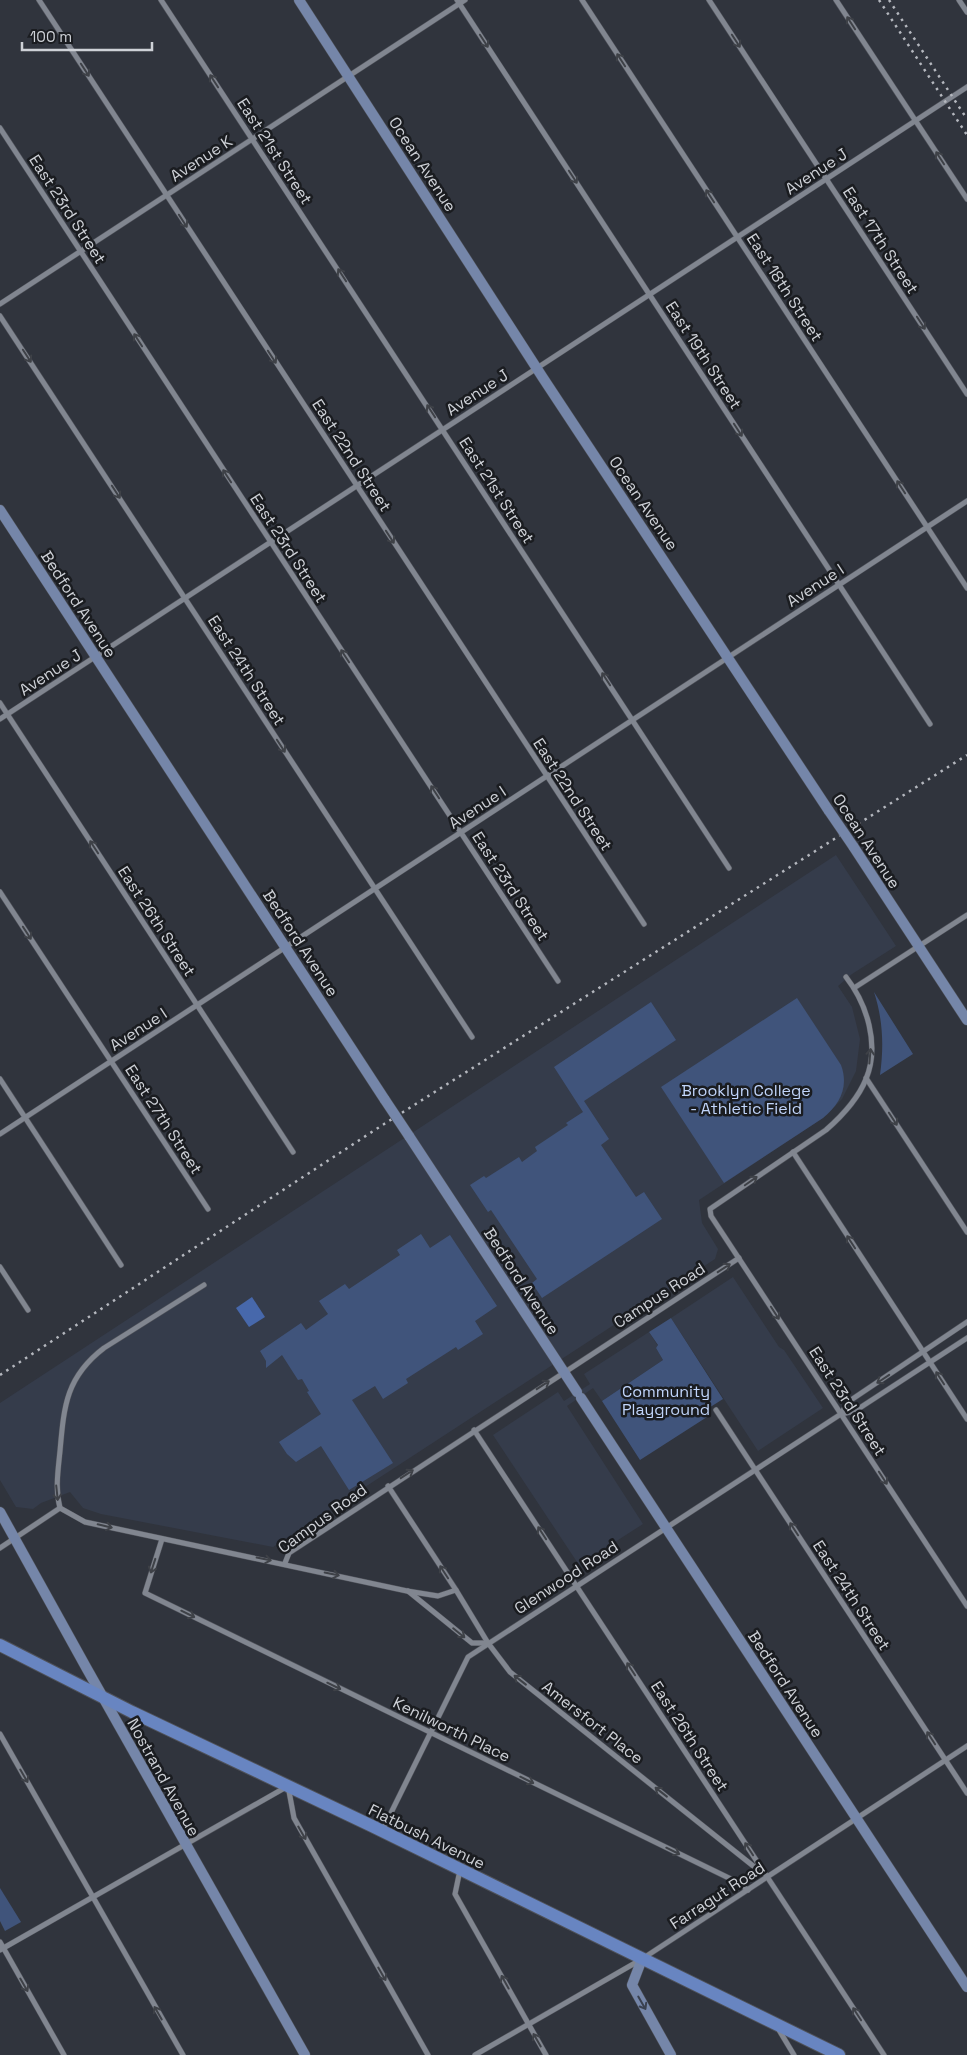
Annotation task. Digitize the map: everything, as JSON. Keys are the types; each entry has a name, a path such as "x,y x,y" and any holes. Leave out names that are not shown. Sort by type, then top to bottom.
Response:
{"main road":[{"name":"Ocean Avenue","path":"299,0 537,368 967,1020"},
{"name":"Bedford Avenue","path":"0,510 408,1136 967,1987"},
{"name":"Nostrand Avenue","path":"0,1512 305,2055"},
{"name":"Flatbush Avenue","path":"0,1645 103,1698 382,1831 839,2055"},
{"path":"642,1960 632,1985 671,2055"}],"street":[{"name":"East 22nd Street","path":"39,0 644,924"},
{"name":"East 21st Street","path":"161,0 730,868"},
{"name":"Avenue K","path":"0,304 349,76 458,2 465,0"},
{"name":"East 18th Street","path":"582,0 967,588"},
{"name":"East 17th Street","path":"709,0 967,394"},
{"path":"836,0 967,199"},
{"path":"959,0 967,12"},
{"name":"East 19th Street","path":"458,2 930,724"},
{"name":"Avenue J","path":"0,719 967,86"},
{"name":"East 23rd Street","path":"0,128 558,981"},
{"name":"East 24th Street","path":"0,316 472,1037"},
{"name":"Avenue I","path":"0,1134 967,501"},
{"name":"East 26th Street","path":"0,703 293,1152"},
{"name":"East 27th Street","path":"0,892 208,1209"},
{"path":"854,988 967,914"},
{"path":"846,977 854,988 867,1016 871,1048 866,1078 858,1094 838,1119 826,1130 793,1152 967,1418"},
{"path":"866,1078 967,1232"},
{"path":"0,1079 122,1265"},
{"name":"East 23rd Street","path":"793,1152 710,1209 711,1216 967,1606"},
{"name":"Campus Road","path":"60,1508 85,1522 285,1563 289,1553 388,1486 739,1258"},
{"path":"0,1267 28,1310"},
{"path":"0,1548 60,1508 57,1498 57,1478 65,1402 70,1388 84,1366 104,1348 204,1286"},
{"name":"Glenwood Road","path":"841,1414 848,1402 967,1322"},
{"name":"Glenwood Road","path":"382,1831 468,1657 841,1414 854,1411 967,1338"},
{"name":"East 24th Street","path":"716,1410 967,1793"},
{"name":"East 26th Street","path":"474,1430 884,2055"},
{"path":"388,1486 488,1643"},
{"name":"Kenilworth Place","path":"162,1539 145,1593 735,1881 748,1890"},
{"path":"285,1563 438,1596 456,1590"},
{"path":"408,1590 472,1643 488,1643"},
{"name":"Amersfort Place","path":"488,1643 510,1672 767,1877"},
{"path":"0,1734 182,2055"},
{"name":"Farragut Road","path":"475,2055 642,1960 967,1746"},
{"path":"2,1949 288,1786 294,1818 428,2055"},
{"path":"460,1870 455,1894 546,2055"},
{"path":"0,1942 2,1949 64,2055"},
{"path":"777,2025 794,2055"}],"shaded area":[{"path":"836,855 896,946 852,974 838,986 852,1007 860,1039 856,1071 842,1099 823,1118 699,1200 702,1223 718,1249 715,1259 273,1547 101,1514 83,1508 70,1492 41,1503 33,1509 16,1507 0,1480 0,1403"},
{"path":"733,1277 779,1347 784,1350 823,1408 758,1451 671,1318"},
{"path":"252,1297 265,1317 249,1327 236,1308"},
{"path":"649,1332 658,1346 656,1348 663,1360 602,1401 593,1388 567,1406 643,1524 579,1565 493,1435 558,1392 564,1401 590,1384 584,1374"}],"green space":[{"path":"874,992 913,1054 880,1075 882,1033"},
{"name":"Brooklyn College - Athletic Field","path":"797,998 841,1065 844,1081 841,1094 834,1107 823,1118 724,1183 661,1087"},
{"path":"651,1002 676,1040 584,1101 609,1139 601,1145 636,1197 644,1192 662,1219 542,1298 532,1283 537,1279 491,1210 488,1212 470,1185 484,1176 486,1178 519,1157 522,1162 537,1151 535,1147 568,1125 566,1123 583,1112 554,1067"},
{"path":"421,1234 430,1248 450,1235 497,1306 475,1321 483,1334 458,1350 456,1347 406,1379 408,1383 383,1399 375,1386 352,1400 393,1463 349,1490 321,1446 296,1462 287,1454 279,1442 321,1414 307,1392 309,1391 302,1379 298,1380 282,1355 266,1368 266,1361 260,1351 301,1323 306,1330 328,1314 319,1301 345,1284 349,1289 400,1255 397,1250"},
{"name":"Community Playground","path":"671,1318 723,1399 704,1411 707,1417 640,1460 602,1401 663,1360 656,1348 658,1345 649,1332"},
{"path":"0,1888 21,1922 5,1931 0,1921"}],"railway":[{"path":"879,0 967,135"},
{"path":"889,0 967,119"},
{"path":"0,1375 381,1126 967,755"}]}
